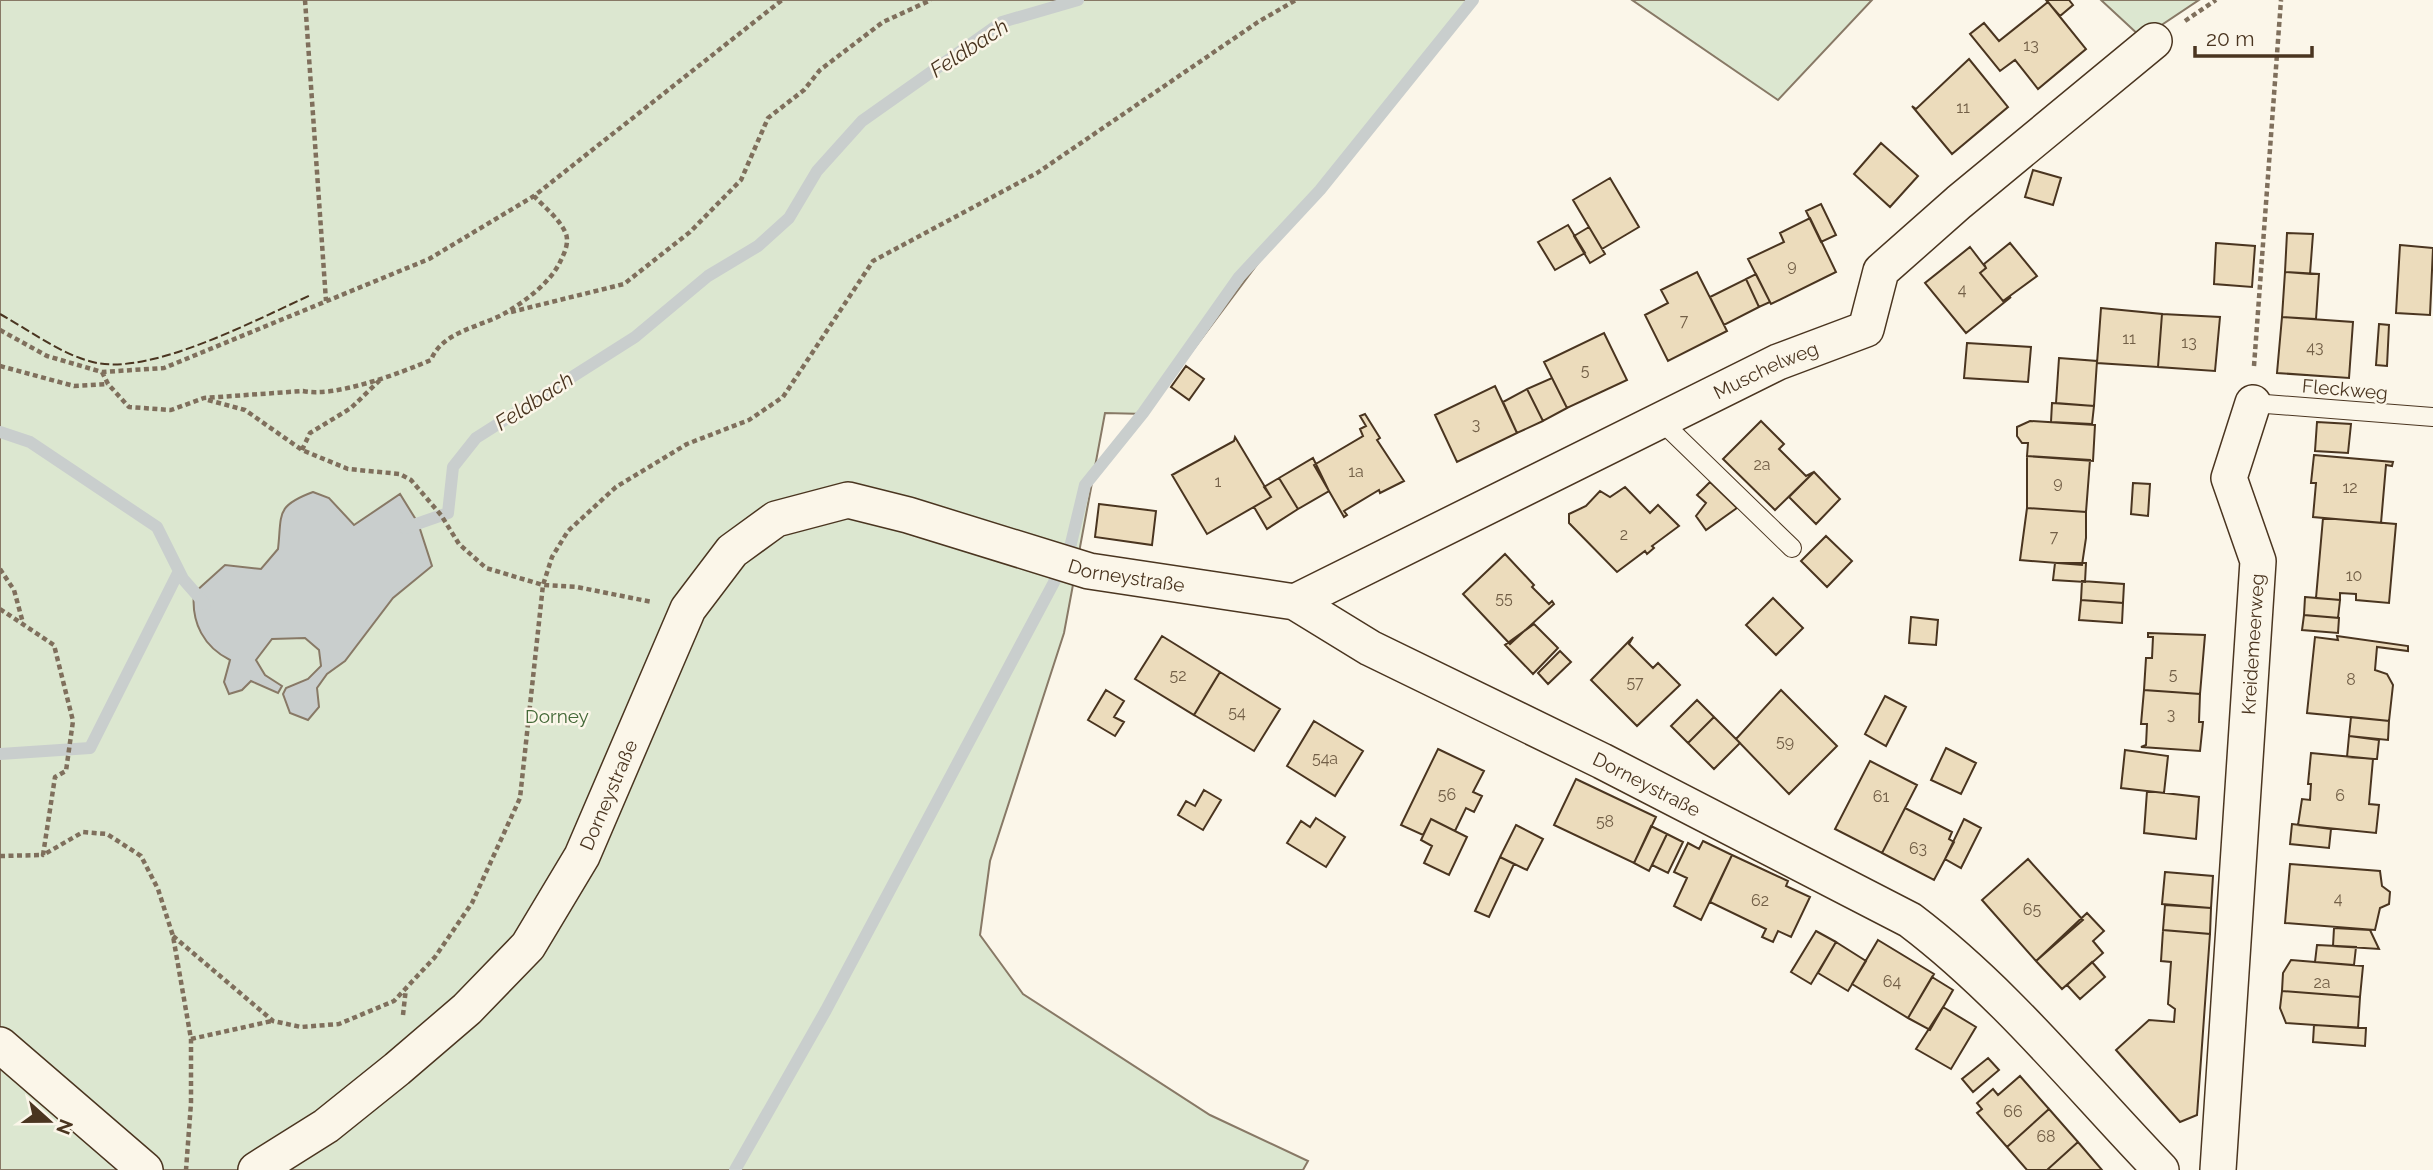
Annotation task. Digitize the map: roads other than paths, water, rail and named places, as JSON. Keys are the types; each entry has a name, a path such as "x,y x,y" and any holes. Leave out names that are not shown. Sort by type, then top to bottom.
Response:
{"street":[{"name":"Muschelweg","path":"1295,603 1778,362 1866,329 1881,271 1959,202 2154,41"},
{"name":"Kreidemeerweg","path":"2218,1170 2258,561 2229,478 2253,402"},
{"name":"Dorneystraße","path":"256,1170 326,1126 397,1069 467,1009 528,946 582,856 688,609 732,551 776,519 848,500 908,515 1051,562 1089,571 1295,603 1370,648 1602,761 1910,920 1955,954 2041,1040 2161,1170"},
{"path":"0,1045 145,1170"}],"lane":[{"name":"Fleckweg","path":"2253,402 2433,417"},
{"path":"1660,420 1792,548"}],"waterway":[{"name":"Feldbach","path":"405,528 448,513 453,467 476,438 635,337 708,276 758,246 789,218 817,171 862,121 1002,22 1078,0"},
{"path":"735,1170 826,1010 1068,556 1085,485 1143,413 1239,277 1320,190 1473,0"},
{"name":"Feldbach","path":"0,432 30,442 157,527 183,579 205,604"},
{"path":"0,754 90,748 179,571"}],"park label":[{"name":"Dorney","path":"557,716"}]}
